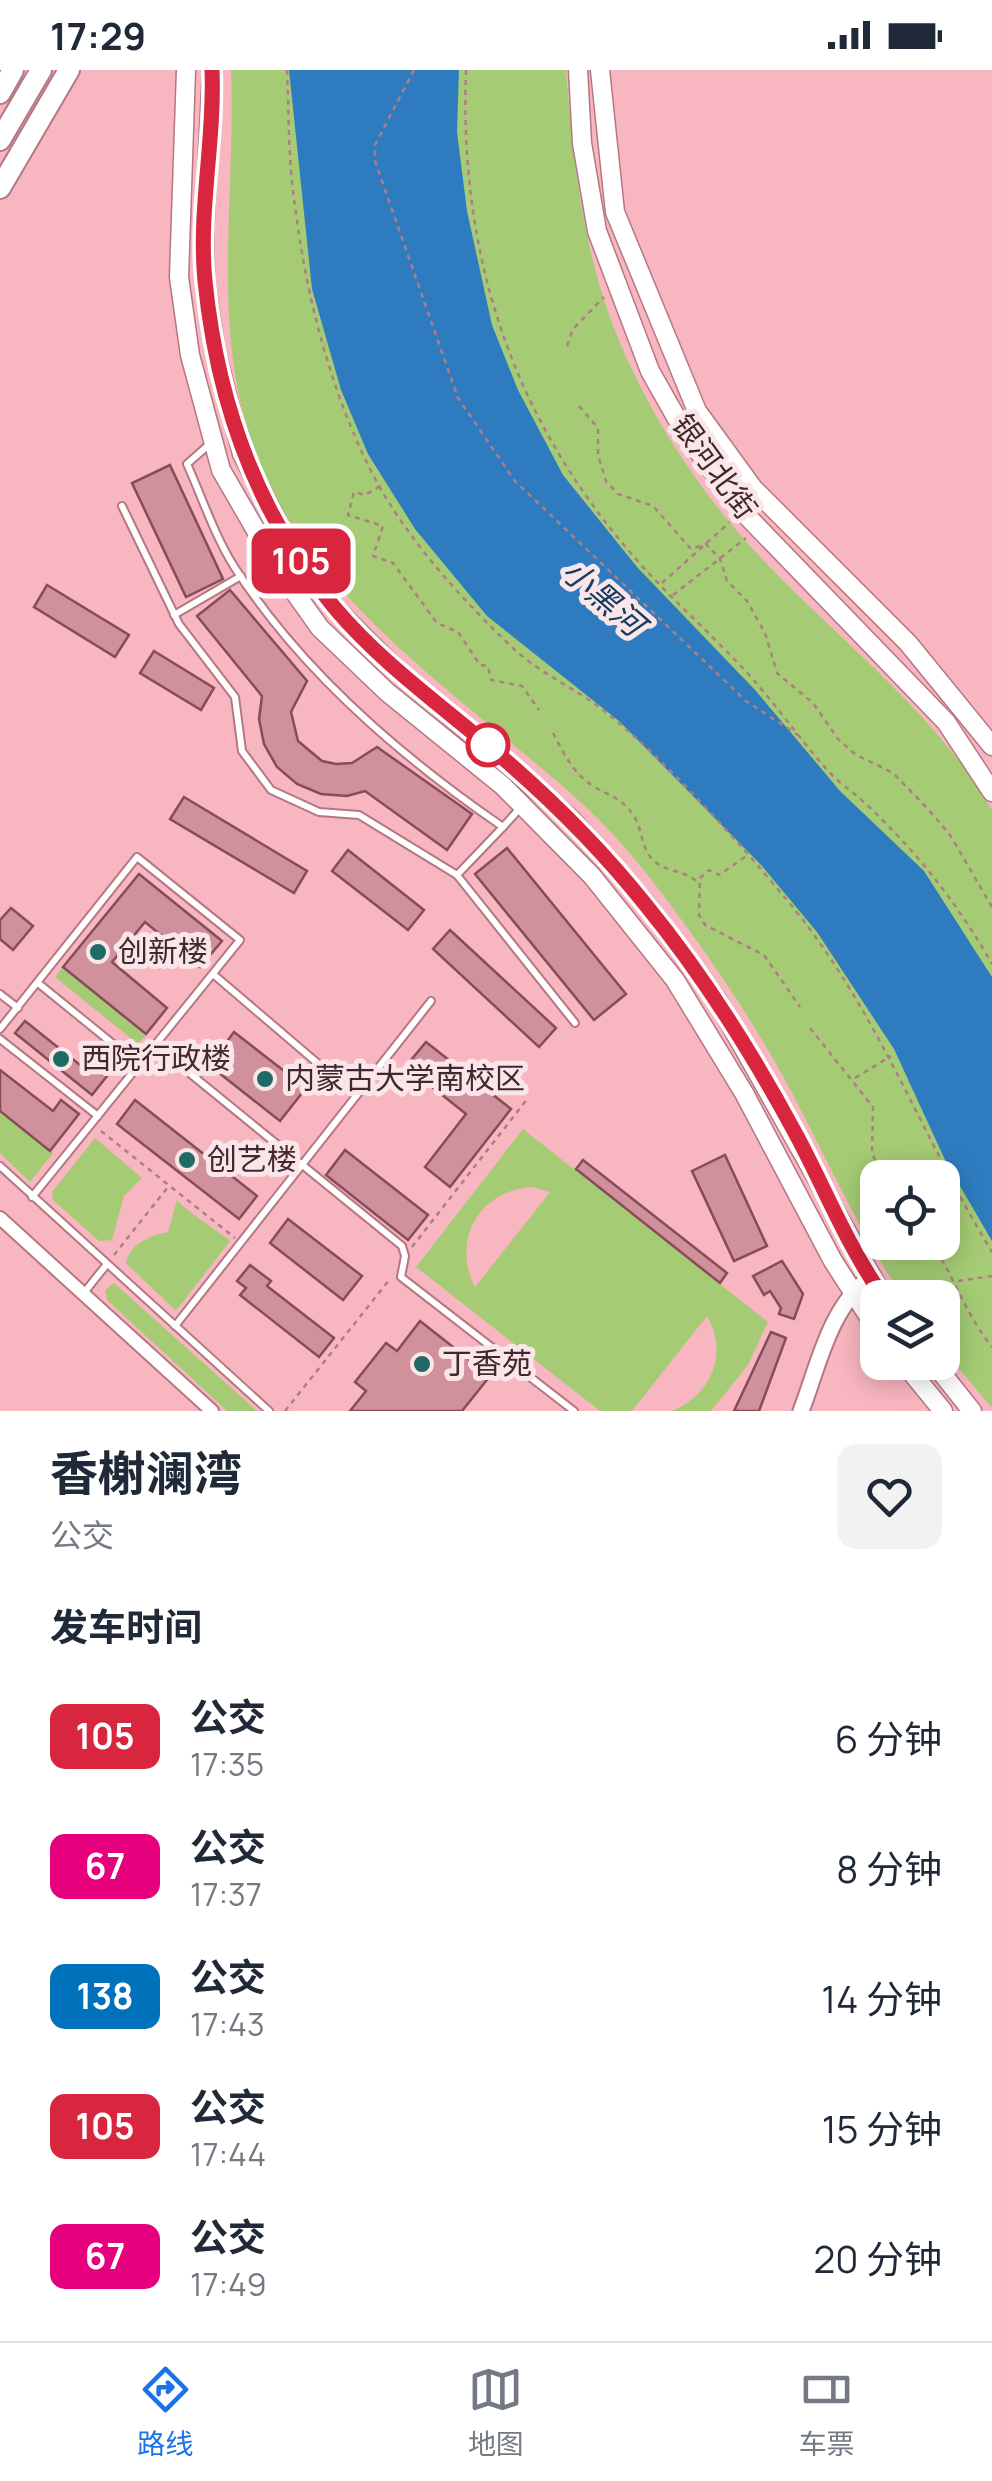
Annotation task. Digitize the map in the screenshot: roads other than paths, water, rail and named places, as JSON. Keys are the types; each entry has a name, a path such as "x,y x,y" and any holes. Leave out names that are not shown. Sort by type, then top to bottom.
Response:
{"highway":[{"path":"0,93 13,70"},
{"path":"0,140 41,70"},
{"path":"0,188 69,70"}],"main road":[{"path":"186,70 179,277 190,355 220,470 280,572 320,628 387,692 522,806 592,876 675,980 744,1092 860,1303"},
{"path":"212,70 204,232 205,279 215,348 242,454 290,546 335,608 387,660 571,819 646,904 716,999 749,1053 870,1278"},
{"name":"银河北街","path":"578,70 582,143 597,231 650,370 685,433 758,528 946,722 992,792"},
{"name":"银河北街","path":"600,70 615,212 654,315 698,410 754,488 908,643 966,708 992,746"},
{"path":"918,1380 943,1411"},
{"path":"947,1380 972,1411"}],"street":[{"path":"0,1218 212,1411"},
{"path":"801,1411 852,1291 870,1278"}],"lane":[{"path":"213,441 187,464 240,576 328,684 503,827"},
{"path":"122,506 174,615 235,696 242,751 271,790 320,812 358,815 458,875 575,1022"},
{"path":"174,615 240,576"},
{"path":"458,875 522,806"},
{"path":"0,1029 137,858 240,940 32,1197"},
{"path":"213,974 356,1096"},
{"path":"38,983 140,1064"},
{"path":"0,994 18,1008"},
{"path":"175,1326 431,1001"},
{"path":"0,1039 98,1116"},
{"path":"156,1045 402,1246 405,1256 400,1277 574,1411"},
{"path":"0,1166 269,1411"},
{"path":"83,1294 106,1264"}],"water":[{"name":"小黑河","path":"289,70 459,70 457,132 467,211 492,325 518,390 563,475 637,567 756,691 840,791 924,871 992,977 992,1241 960,1186 960,1160 945,1160 894,1049 817,932 762,866 619,721 487,616 415,529 368,454 341,390 312,289"}],"place":[{"name":"创新楼","path":"98,952"},
{"name":"西院行政楼","path":"61,1059"},
{"name":"内蒙古大学南校区","path":"265,1079"},
{"name":"创艺楼","path":"187,1160"},
{"name":"丁香苑","path":"422,1364"}]}
